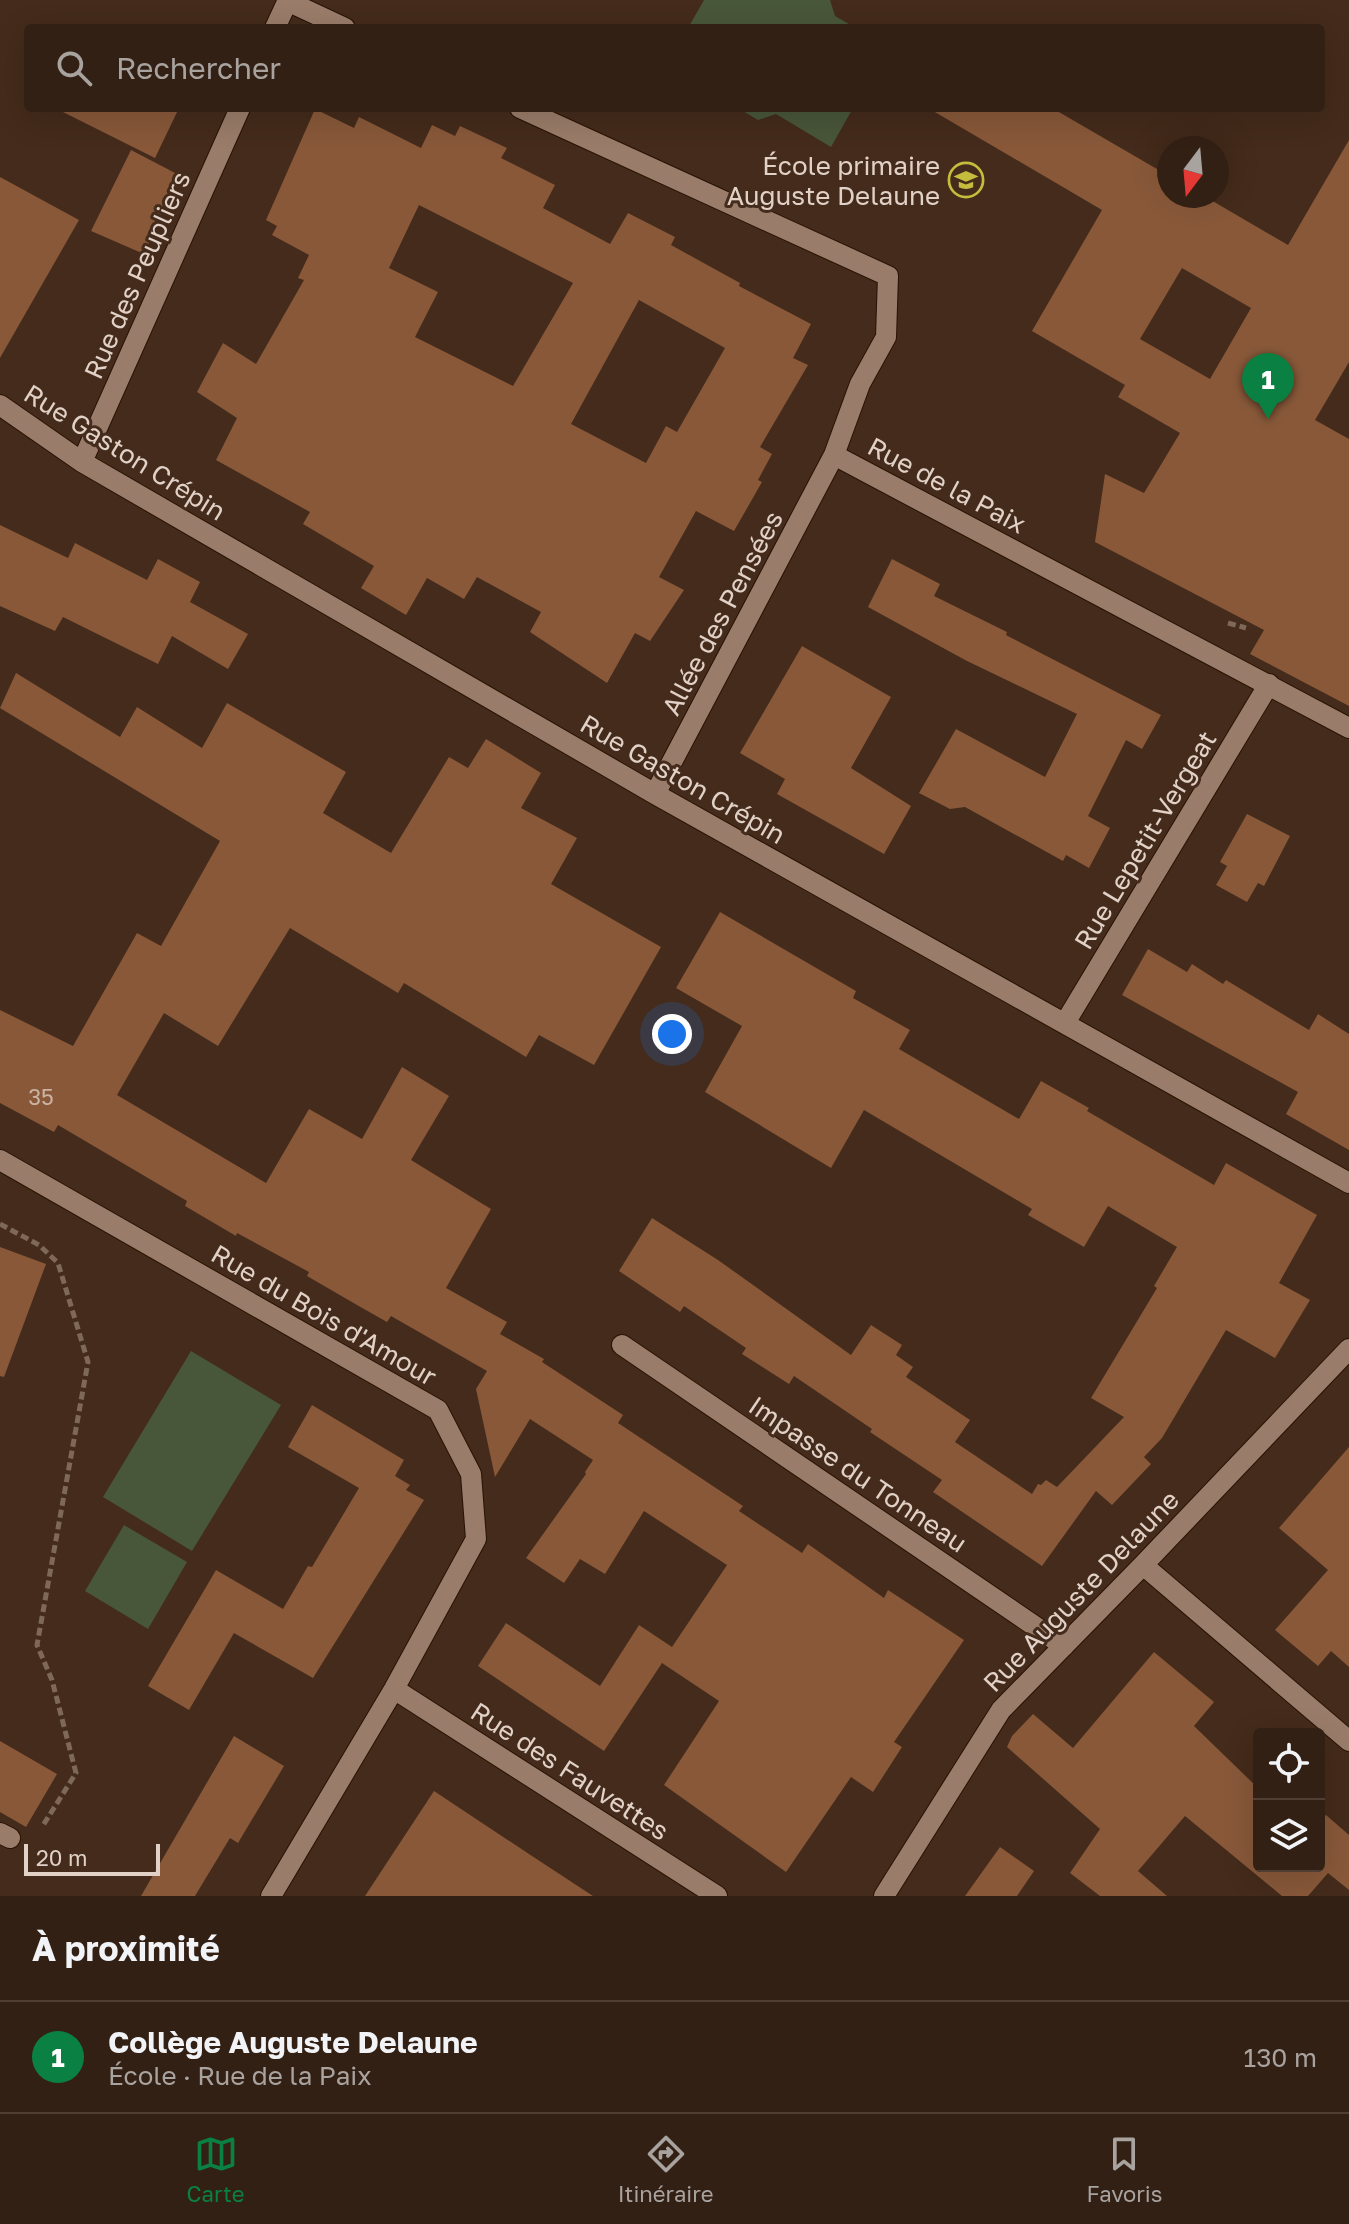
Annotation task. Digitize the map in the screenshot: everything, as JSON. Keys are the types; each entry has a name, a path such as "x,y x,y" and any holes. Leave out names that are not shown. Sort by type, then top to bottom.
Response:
{"street":[{"path":"277,24 287,0 337,24"},
{"name":"Rue des Peupliers","path":"82,462 238,112"},
{"name":"Rue de la Paix","path":"529,112 888,276 886,337 860,384 834,455 1349,728"},
{"name":"Rue Gaston Crépin","path":"0,405 82,462 655,794 1349,1183"},
{"name":"Allée des Pensées","path":"655,794 834,455"},
{"name":"Rue Lepetit-Vergeat","path":"1065,1023 1269,684"},
{"name":"Rue du Bois d'Amour","path":"0,1160 438,1410 471,1474 476,1539 394,1689 271,1896"},
{"name":"Impasse du Tonneau","path":"622,1345 1064,1646"},
{"name":"Rue Auguste Delaune","path":"884,1896 1001,1710 1349,1349"},
{"path":"1143,1565 1349,1741"},
{"name":"Rue des Fauvettes","path":"394,1689 717,1896"}],"path":[{"path":"0,1224 39,1245 58,1263 88,1362 37,1645 52,1680 76,1773 35,1839 5,1835"}],"green space":[{"path":"704,0 830,0 835,16 849,24 690,24"},
{"path":"745,112 851,112 831,147 776,114 758,120"},
{"path":"191,1351 281,1405 192,1551 103,1497"},
{"path":"124,1525 187,1562 148,1629 85,1591"}],"building":[{"path":"63,112 177,112 155,158"},
{"path":"314,112 321,112 354,128 359,117 421,148 432,125 455,136 460,126 507,148 501,158 555,185 543,208 610,244 628,213 675,237 671,245 811,324 793,358 808,365 760,447 772,454 758,480 762,482 734,531 696,511 659,577 684,590 650,641 635,633 607,683 530,632 541,612 477,577 464,599 427,578 406,615 361,588 374,566 303,524 310,512 216,460 237,418 197,392 223,343 256,364 304,280 298,278 309,255 272,235 277,226 266,220","holes":["419,205 573,283 513,386 415,337 438,292 389,268","639,300 725,348 677,432 666,426 646,463 571,424"]},
{"path":"935,112 1059,112 1157,169 1157,208 1225,208 1288,245 1349,140 1349,362 1315,420 1349,439 1349,706 1250,654 1264,630 1095,542 1105,474 1144,493 1180,433 1118,397 1125,385 1032,331 1102,210","holes":["1182,268 1251,308 1210,379 1140,339"]},
{"path":"131,150 179,175 144,254 91,231"},
{"path":"0,177 79,220 0,358"},
{"path":"0,525 68,558 75,543 147,580 158,559 200,582 190,602 248,634 228,669 172,636 158,664 63,617 55,631 0,606"},
{"path":"892,559 940,584 934,596 1161,715 1142,749 1126,740 1088,816 1110,828 1089,868 1066,855 1063,861 965,807 950,809 919,793 956,729 1045,777 1077,714 967,661 868,607"},
{"path":"802,646 891,697 851,768 911,806 884,854 777,794 785,779 740,753"},
{"path":"16,673 120,737 137,707 202,748 227,703 346,772 323,813 391,853 449,757 468,768 486,739 541,773 521,808 577,838 551,884 661,947 594,1065 539,1035 526,1057 404,983 398,993 290,928 218,1046 164,1013 117,1095 266,1183 309,1109 362,1139 402,1067 449,1096 411,1160 491,1209 446,1288 507,1322 500,1334 544,1359 542,1362 623,1415 618,1423 743,1506 739,1511 802,1553 808,1544 884,1598 888,1590 964,1640 894,1742 902,1747 873,1792 851,1777 786,1872 664,1785 719,1701 662,1663 604,1751 478,1666 506,1623 600,1686 639,1625 672,1647 727,1565 644,1511 605,1574 580,1559 564,1583 526,1558 593,1460 530,1419 495,1477 476,1389 487,1371 391,1316 387,1322 307,1276 309,1272 237,1233 236,1236 185,1206 187,1201 58,1125 54,1132 0,1103 0,1010 73,1046 137,933 161,946 220,841 0,708"},
{"path":"1247,814 1290,836 1264,886 1258,883 1247,902 1216,885 1227,866 1220,862"},
{"path":"720,912 856,991 853,998 910,1030 899,1049 1019,1119 1041,1081 1214,1185 1226,1163 1317,1215 1279,1283 1310,1300 1275,1358 1226,1330 1162,1438 1144,1457 1151,1464 1112,1505 1096,1491 1042,1566 933,1492 942,1480 870,1432 872,1429 794,1376 789,1384 742,1354 746,1348 684,1306 680,1312 619,1271 652,1218 718,1260 851,1355 871,1325 902,1345 896,1355 913,1367 906,1377 970,1420 955,1442 1032,1494 1038,1484 1046,1480 1057,1487 1124,1417 1091,1398 1157,1288 1154,1286 1177,1247 1108,1206 1084,1247 1028,1215 1032,1209 864,1110 831,1168 705,1092 742,1026 676,988"},
{"path":"1148,949 1187,972 1192,964 1223,984 1226,980 1309,1030 1318,1014 1349,1034 1349,1150 1286,1114 1298,1092 1122,995"},
{"path":"0,1247 46,1264 4,1377 0,1376"},
{"path":"312,1405 404,1460 395,1476 410,1485 406,1490 424,1500 313,1678 234,1633 189,1710 148,1686 216,1570 283,1609 359,1488 288,1447"},
{"path":"1349,1447 1349,1667 1331,1651 1318,1666 1275,1630 1328,1570 1279,1528"},
{"path":"1154,1652 1214,1702 1194,1726 1253,1783 1253,1872 1325,1872 1326,1815 1349,1835 1349,1890 1328,1873 1308,1896 1282,1896 1185,1816 1138,1871 1167,1896 1100,1896 1070,1873 1100,1829 1007,1747 1012,1736 1033,1714 1073,1748"},
{"path":"234,1736 284,1766 238,1843 230,1838 195,1896 141,1896"},
{"path":"0,1741 57,1774 26,1827 0,1812"},
{"path":"434,1791 532,1856 593,1896 365,1896"},
{"path":"1000,1847 1034,1871 1017,1896 965,1896"}],"place":[{"name":"École primaire Auguste Delaune","path":"966,180"},
{"name":"Collège Auguste Delaune","path":"1268,419"}]}
